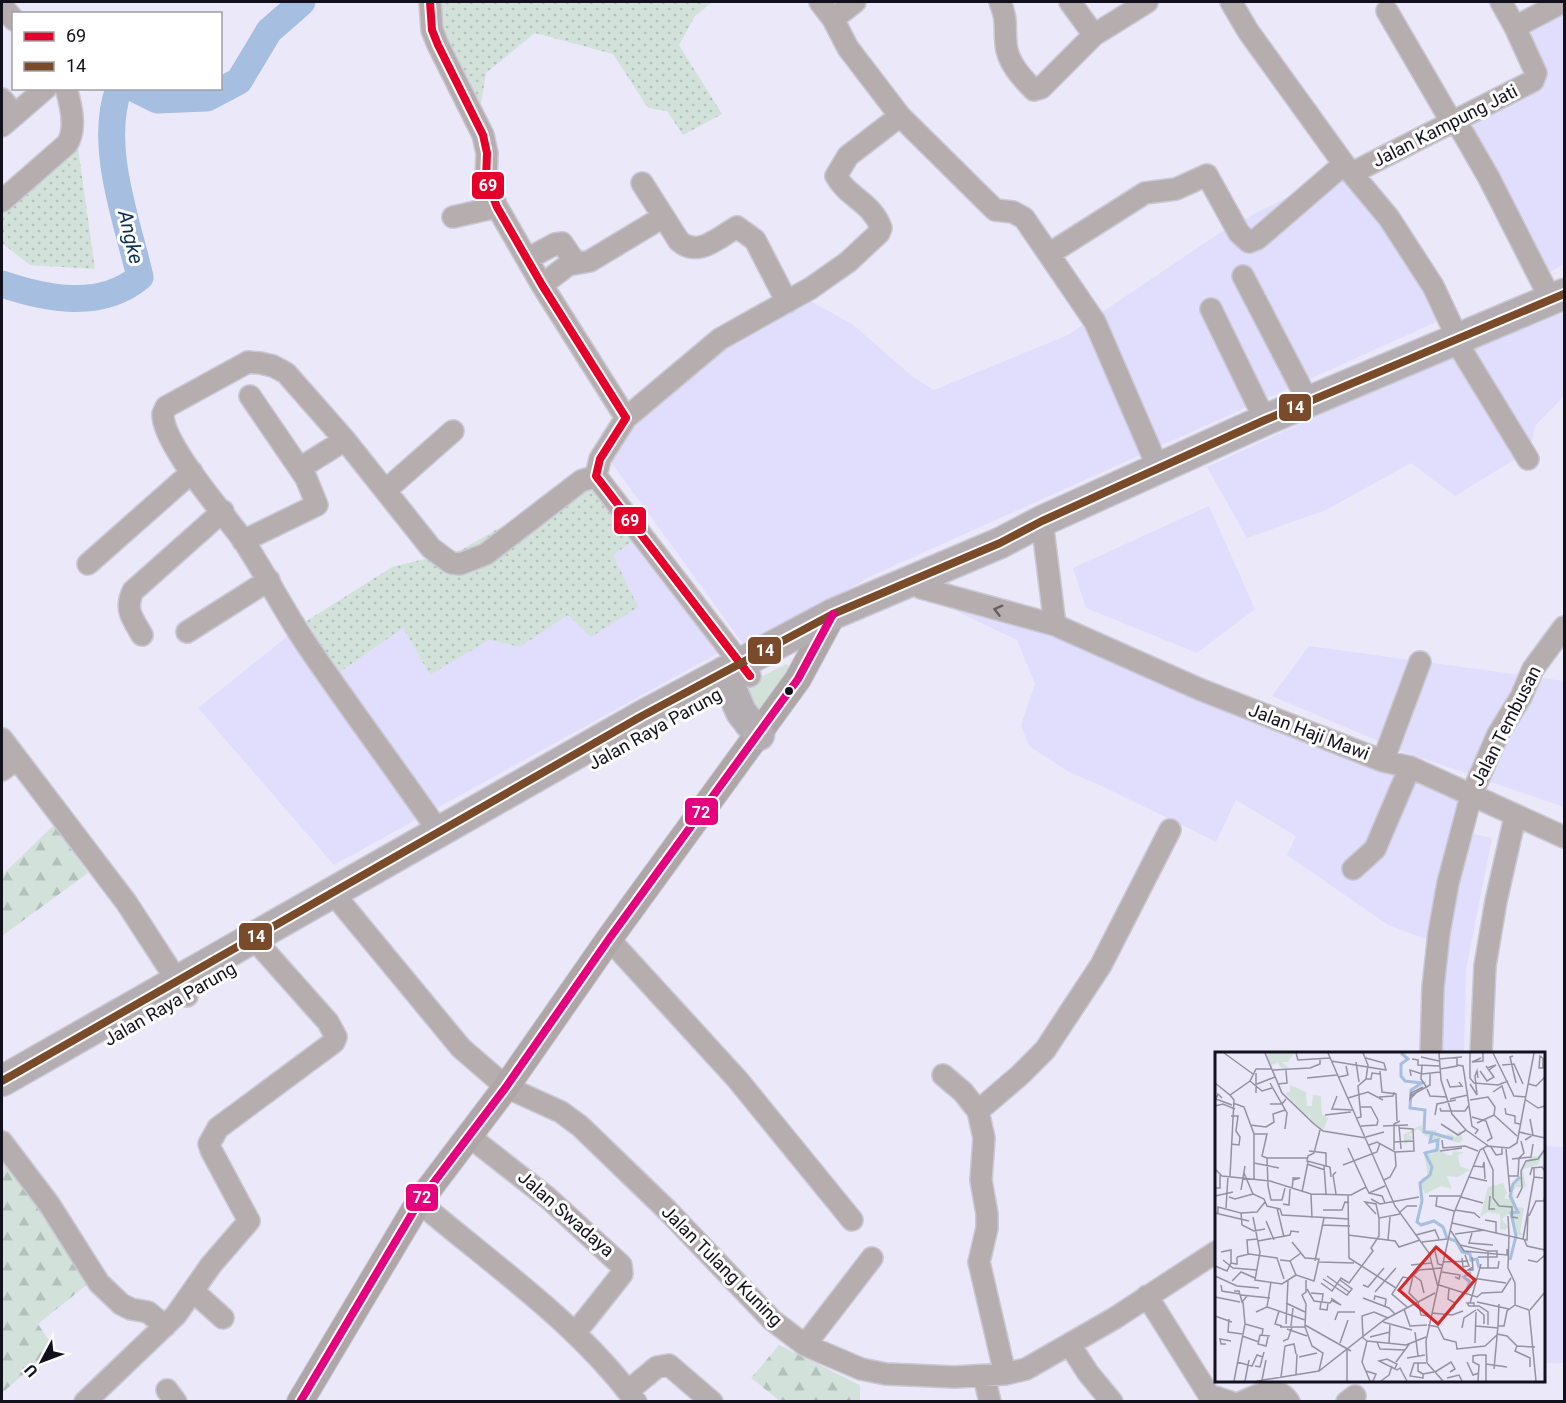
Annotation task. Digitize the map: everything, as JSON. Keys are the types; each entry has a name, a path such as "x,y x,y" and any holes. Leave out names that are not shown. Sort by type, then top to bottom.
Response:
{"highway":[{"name":"Jalan Raya Parung","path":"827,625 921,588 1265,420 1460,345 1560,301"},
{"name":"Jalan Raya Parung","path":"2,1081 263,949 342,904 481,816 827,625 1000,543 1043,528 1460,345"},
{"path":"736,674 741,712 759,735"},
{"name":"Jalan Raya Parung","path":"2,1098 439,832 481,816"}],"main road":[{"path":"300,1401 333,1342 419,1202 470,1137 609,939 759,735 798,679 827,625"}],"street":[{"path":"430,2 435,38 483,135 487,153 486,180 497,207 542,285 626,418"},
{"path":"820,2 833,19 848,48 900,116 995,210 1019,214 1024,218 1095,322 1159,470"},
{"path":"833,19 855,2"},
{"path":"1000,2 1007,26 1005,44 1008,54 1023,78 1034,90 1041,88 1094,35 1147,2"},
{"path":"1070,2 1094,35"},
{"name":"Jalan Kampung Jati","path":"1231,2 1248,31 1348,169 1389,218 1418,262 1460,345 1528,459"},
{"path":"1501,2 1515,27 1563,2"},
{"path":"2,6 12,18"},
{"path":"1387,11 1490,178 1560,301"},
{"name":"Jalan Kampung Jati","path":"1348,169 1536,78 1515,27"},
{"path":"2,99 8,120 44,90"},
{"path":"2,201 68,144 72,137 71,105 67,90"},
{"path":"736,674 596,476 600,459 626,418 720,339 787,302 848,262 879,233 881,228 878,218 865,202 840,184 836,176 848,156 900,116"},
{"path":"1050,254 1145,194 1176,189 1207,175 1239,233 1249,242 1257,239 1348,169"},
{"path":"642,183 679,241 687,248 698,249 737,227 751,235 787,302"},
{"path":"453,217 497,207"},
{"path":"542,285 575,262 590,261 663,217"},
{"path":"527,260 549,247 562,243 575,262"},
{"path":"1243,276 1309,403"},
{"path":"1211,309 1265,420"},
{"path":"439,832 303,639 269,580 223,511 192,472 162,420 166,407 248,362 273,366 286,373 345,440 436,552 451,563 460,564 486,554 581,481 596,476"},
{"path":"243,541 316,506 312,490 300,468 250,396"},
{"path":"386,490 453,431"},
{"path":"300,468 345,440"},
{"path":"88,564 192,472"},
{"path":"142,635 128,611 133,591 223,511"},
{"path":"1043,528 1055,625"},
{"path":"187,632 269,580"},
{"name":"Jalan Haji Mawi","path":"921,588 1055,625 1199,689 1383,760 1410,768 1564,837"},
{"name":"Jalan Tembusan","path":"1471,796 1498,734 1521,697 1533,669 1564,627"},
{"path":"1383,760 1420,662"},
{"path":"2,739 9,764 126,902 182,989"},
{"path":"1353,869 1375,849 1410,768"},
{"path":"1431,1052 1433,987 1438,933 1448,883 1471,796"},
{"path":"1481,1052 1485,966 1496,901 1515,817"},
{"path":"978,1111 1045,1050 1101,964 1170,830"},
{"name":"Jalan Tulang Kuning","path":"342,904 461,1048 506,1087 561,1112 580,1125 772,1320 806,1345 861,1369 885,1374 922,1377 994,1375 1036,1365 1215,1253"},
{"path":"609,939 737,1079 852,1220"},
{"path":"85,1401 165,1326 211,1265 249,1221 211,1150 209,1144 212,1135 253,1100 329,1047 336,1037 328,1022 263,949"},
{"path":"943,1076 963,1092 978,1111 984,1138 981,1180 987,1228 979,1262 994,1375 990,1401"},
{"name":"Jalan Swadaya","path":"470,1137 548,1198 621,1265 622,1274 576,1332"},
{"path":"2,1142 49,1204 105,1290 121,1304 148,1312 165,1326"},
{"path":"419,1202 576,1332 632,1396 657,1367 669,1365 712,1401"},
{"path":"806,1345 873,1258"},
{"path":"193,1291 223,1318"},
{"path":"1147,1296 1205,1398 1230,1401"},
{"path":"1070,1345 1112,1401"},
{"path":"1242,1401 1267,1391 1277,1392 1289,1401"}],"shaded area":[{"path":"1564,11 1564,264 1540,278 1459,121 1537,83 1521,29"},
{"path":"1334,159 1352,179 1443,319 869,577 746,648 606,455 639,396 801,296 852,324 913,377 934,390 1068,335 1227,228 1307,187"},
{"path":"1564,312 1564,396 1535,426 1530,450 1455,496 1411,463 1326,510 1247,538 1207,467 1380,387"},
{"path":"1209,506 1255,609 1197,653 1086,608 1073,568"},
{"path":"646,532 729,647 334,865 198,708 305,622 340,672 403,628 430,675 489,640 520,647 568,615 613,555"},
{"path":"919,583 1464,795 1431,941 1388,925 1287,855 1296,836 1236,800 1216,842 1069,772 1029,746 1021,725 1035,684 1017,640 908,588"},
{"path":"1309,646 1564,681 1564,807 1404,752 1272,696"},
{"path":"1464,832 1492,838 1466,970 1464,1052 1439,1052 1438,966"},
{"path":"1545,1146 1564,1147 1564,1363 1545,1363"}],"green space":[{"path":"432,2 712,2 695,16 679,45 722,114 683,135 667,111 648,108 613,54 535,33 486,73 481,104 433,12"},
{"path":"77,141 95,269 30,265 2,243 2,209"},
{"path":"595,464 646,532 613,555 638,607 591,637 568,615 520,647 489,640 430,675 403,628 340,672 305,622 392,567 461,550 506,524"},
{"path":"787,664 793,674 763,715 753,715 746,684"},
{"path":"54,825 88,873 2,936 2,875"},
{"path":"2,1151 94,1279 38,1324 54,1348 2,1393"},
{"path":"779,1345 860,1385 860,1401 780,1401 751,1378"}],"waterway":[{"name":"Angke","path":"137,90 157,100 207,98 239,81 269,31 302,2"},
{"name":"Angke","path":"2,284 37,294 73,299 108,294 140,277 122,207 113,158 113,110 118,90"}],"transit line":[{"name":"69","path":"430,2 432,30 483,135 487,153 486,180 497,207 542,285 626,418 600,459 596,476 750,676"},
{"name":"14","path":"2,1081 642,716 833,614 1000,543 1042,521 1265,420 1564,294"},
{"name":"72","path":"300,1402 419,1202 506,1087 609,939 798,679 833,614"}]}
